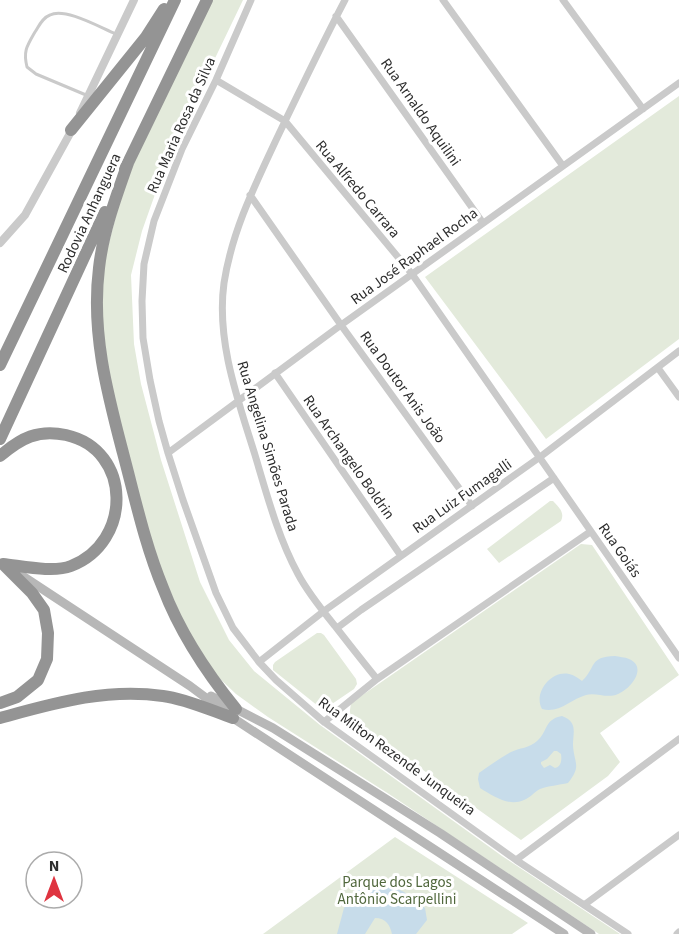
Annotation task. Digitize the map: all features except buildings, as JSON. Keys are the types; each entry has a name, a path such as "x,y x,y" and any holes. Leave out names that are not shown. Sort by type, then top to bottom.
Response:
{"highway":[{"path":"72,130 146,37 170,0"},
{"name":"Rodovia Anhanguera","path":"0,365 176,0"},
{"name":"Rodovia Anhanguera","path":"0,439 128,163 207,0"},
{"path":"128,163 108,220 99,268 97,326 107,391 145,537 163,588 179,624 200,661 235,713"},
{"path":"0,456 14,444 33,435 54,432 78,438 96,449 108,465 116,484 117,502 112,528 89,557 69,567 42,569 3,564"},
{"path":"0,703 17,697 38,680 47,658 48,633 44,610 32,593 3,564"},
{"path":"0,718 83,697 124,693 164,696 235,713"}],"main road":[{"path":"3,564 235,713 564,934"},
{"path":"235,713 273,728 440,833 591,934"}],"street":[{"path":"0,243 25,215 72,130 134,0"},
{"name":"Rua Maria Rosa da Silva","path":"144,264 154,221 182,149 216,80 251,0"},
{"name":"Rua Angelina Simões Parada","path":"345,0 250,195 232,244 224,284 224,340 238,400 262,481 285,547 299,576 377,679"},
{"path":"443,0 562,166"},
{"path":"563,0 643,109"},
{"name":"Rua Arnaldo Aquilini","path":"336,16 483,223"},
{"name":"Rua Alfredo Carrara","path":"216,80 285,121 412,274 540,457"},
{"name":"Rua José Raphael Rocha","path":"168,453 341,325 679,83"},
{"name":"Rua Doutor Anis João","path":"250,195 472,506"},
{"name":"Rua Milton Rezende Junqueira","path":"144,264 143,338 150,380 168,453 201,554 233,628 276,680 324,722 516,860 628,934"},
{"name":"Rua Luiz Fumagalli","path":"259,662 324,611 540,457 679,351"},
{"path":"658,368 679,397"},
{"name":"Rua Archangelo Boldrin","path":"275,373 401,556"},
{"name":"Rua Goiás","path":"540,457 679,658"},
{"path":"337,628 554,478"},
{"path":"324,722 377,679 590,532"},
{"path":"516,860 679,739"},
{"path":"584,905 679,835"}],"lane":[{"path":"88,96 36,74 27,67 24,55 28,45 42,20 50,14 60,13 72,16 117,35"}],"green space":[{"path":"212,0 243,0 170,152 142,231 131,275 134,344 141,384 161,460 200,582 229,640 254,671 320,725 502,856 620,934 599,934 389,794 268,717 236,694 215,674 184,623 155,556 110,390 101,324 102,269 129,167"},
{"path":"679,96 679,339 546,439 425,277"},
{"path":"553,501 561,510 561,521 499,563 487,549"},
{"path":"581,544 592,545 679,675 600,733 620,762 608,776 521,840 349,717 351,703"},
{"path":"317,633 324,635 356,679 357,684 354,689 326,708 318,706 273,670 275,662"},
{"name":"Parque dos Lagos Antônio Scarpellini","path":"395,837 528,923 512,934 263,934"}],"water":[{"path":"615,656 629,659 637,667 636,678 628,688 610,696 586,695 559,708 542,709 540,696 550,679 569,674 582,681 597,661 601,658"},
{"path":"562,716 567,718 574,728 573,745 576,768 568,783 540,789 518,802 501,800 480,788 479,773 511,752 534,743 549,723","holes":["557,751 561,754 560,765 555,768 550,765 544,768 541,762"]},
{"path":"381,881 404,892 425,908 427,920 416,934 392,934 387,923 375,918 365,934 337,934 344,908 360,885"}]}
